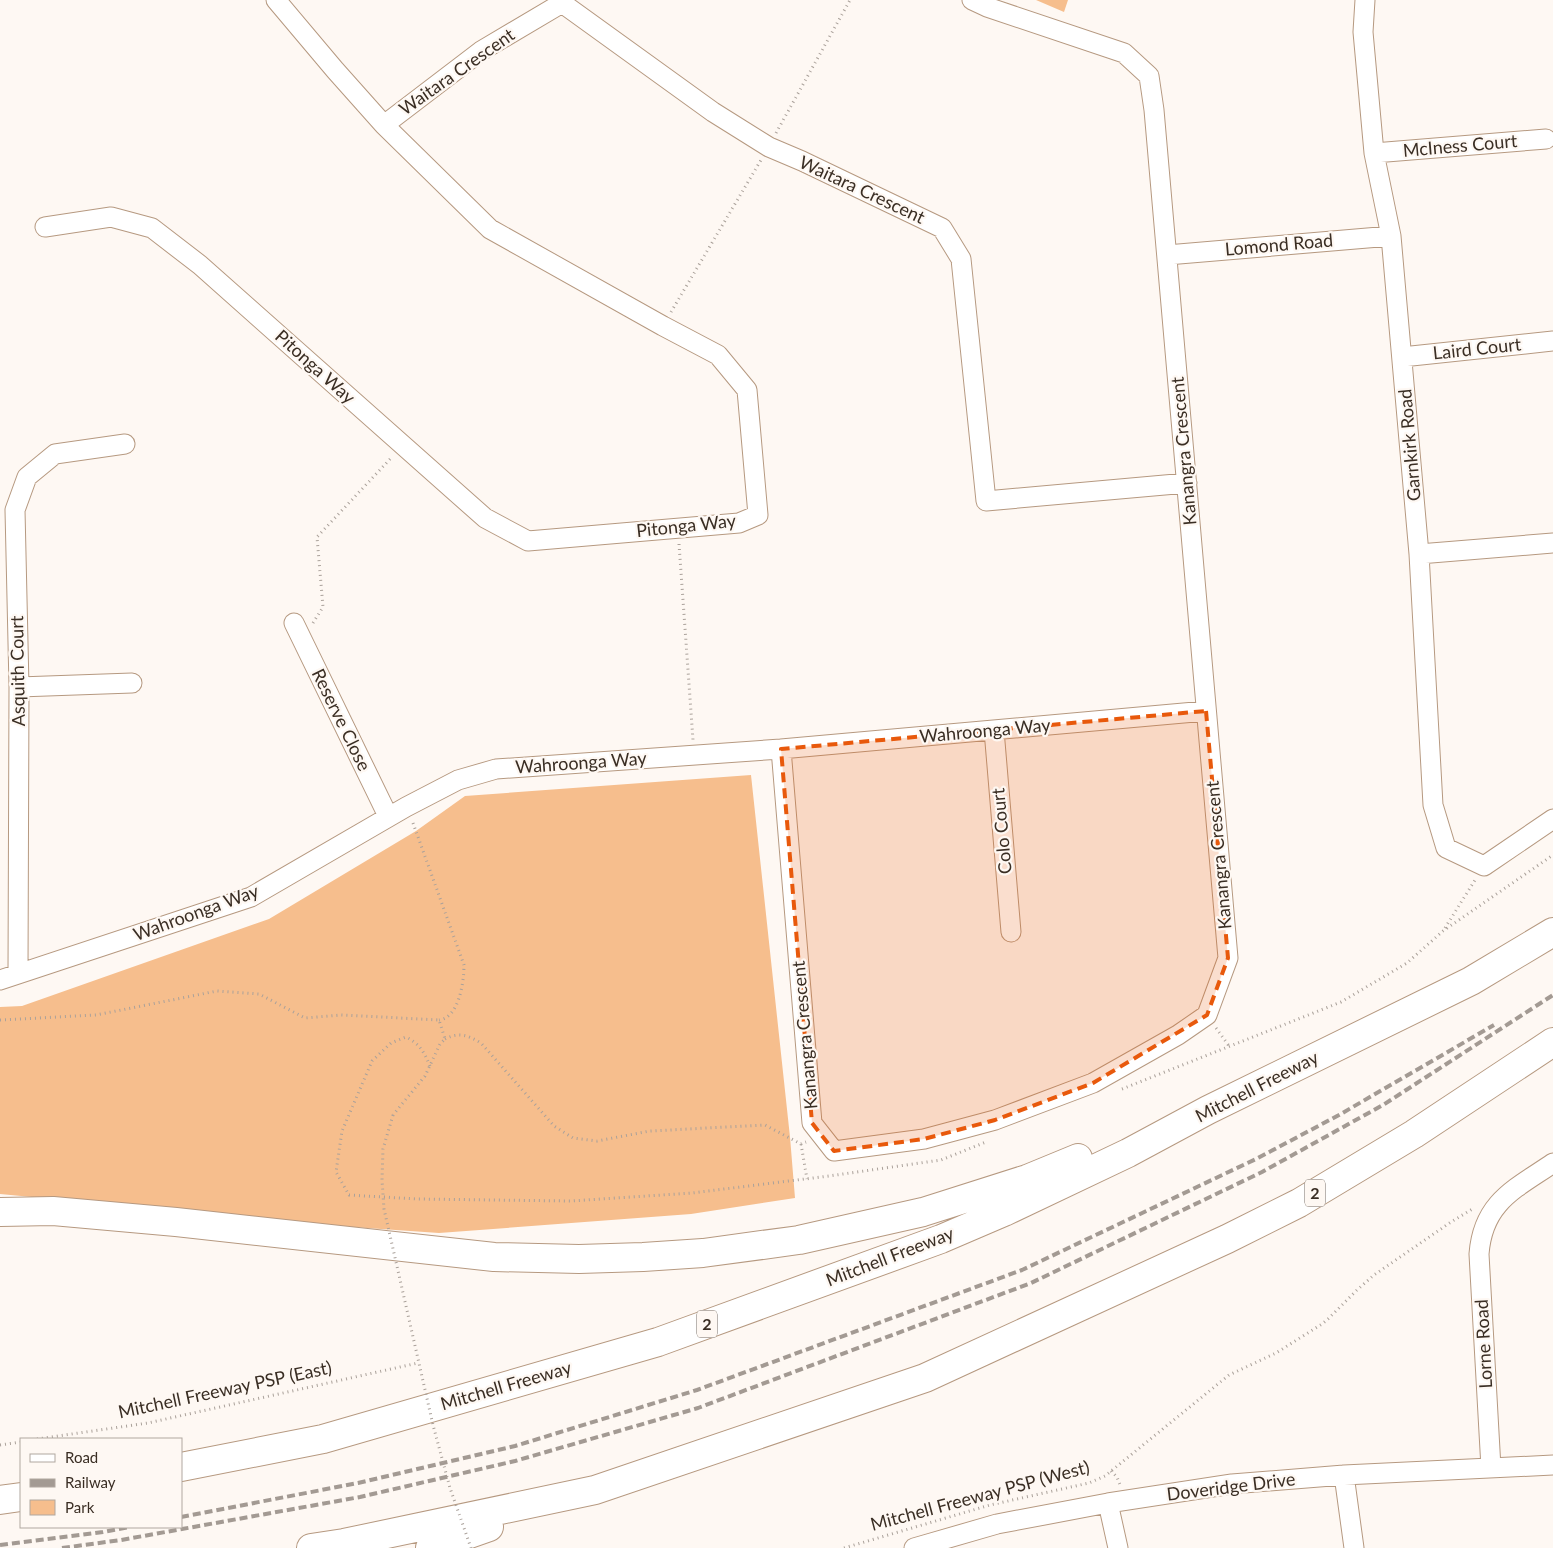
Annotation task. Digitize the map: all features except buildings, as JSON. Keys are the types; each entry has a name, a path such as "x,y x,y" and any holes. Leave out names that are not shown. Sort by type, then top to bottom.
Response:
{"highway":[{"name":"Mitchell Freeway","path":"182,1468 323,1439 658,1342 940,1240 1128,1153 1208,1110 1471,981 1553,932"},
{"name":"2","path":"311,1548 344,1544 595,1490 925,1378 1227,1240 1298,1203 1414,1134 1553,1042"},
{"path":"0,1212 53,1210 494,1256 597,1258 703,1253 799,1240 923,1212 1027,1179 1147,1131 1208,1110"},
{"path":"430,1548 595,1490"},
{"path":"0,1500 20,1496"}],"street":[{"name":"Pitonga Way","path":"45,227 111,217 152,228 200,264 485,518 528,541 678,529 738,522 758,515 747,390 718,356 490,229 384,124 276,0"},
{"name":"Kanangra Crescent","path":"780,749 812,1123 834,1151 924,1139 995,1120 1093,1083 1178,1035 1207,1015 1228,958 1150,76 1124,53 987,7 972,0"},
{"name":"Garnkirk Road","path":"1365,0 1364,32 1374,153 1391,236 1419,554 1433,805 1446,848 1484,866"},
{"name":"Waitara Crescent","path":"384,124 481,51 562,3 713,112 769,147 942,228 961,259 986,501 1186,483"},
{"name":"McIness Court","path":"1374,153 1546,139"},
{"name":"Lomond Road","path":"1166,255 1391,236"},
{"name":"Laird Court","path":"1402,357 1553,341"},
{"name":"Asquith Court","path":"9,976 18,687 15,510 26,477 55,454 125,444"},
{"path":"1419,554 1553,543"},
{"name":"Reserve Close","path":"294,623 388,816"},
{"path":"18,687 132,683"},
{"name":"Wahroonga Way","path":"9,976 251,897 406,806 458,780 496,769 780,749 1206,711"},
{"name":"Colo Court","path":"994,730 1011,932"},
{"path":"1484,866 1553,819"},
{"path":"1483,1214 1506,1195 1553,1163"},
{"name":"Lorne Road","path":"1483,1214 1480,1254 1491,1468"},
{"name":"Doveridge Drive","path":"914,1548 997,1524 1108,1503 1232,1484 1344,1475 1553,1465"},
{"path":"1344,1475 1354,1548"},
{"path":"1108,1503 1118,1548"}],"path":[{"path":"662,326 769,147 850,0"},
{"path":"303,641 322,607 317,537 403,445"},
{"path":"678,529 694,755"},
{"path":"0,1020 96,1015 217,991 259,994 305,1018 341,1015 439,1020 449,1017 456,1008 464,965 420,840 406,806"},
{"path":"1484,866 1444,931 1553,855"},
{"path":"439,1020 445,1039"},
{"path":"471,1548 450,1488 418,1363 384,1209 382,1180 383,1149 392,1115 425,1076 440,1044 451,1036 465,1035 481,1042 554,1126 573,1138 597,1141 650,1131 765,1125 801,1144 824,1138"},
{"path":"349,1195 336,1172 342,1132 372,1061 391,1043 406,1036 416,1042 426,1055 430,1066"},
{"path":"801,1144 807,1179"},
{"name":"Mitchell Freeway PSP (West)","path":"844,1548 984,1507 1098,1480 1229,1375 1276,1353 1322,1324 1374,1275 1451,1222 1483,1214"},
{"name":"Mitchell Freeway PSP (East)","path":"44,1438 148,1423 418,1363"},
{"path":"0,1445 20,1442"}],"highlighted area":[{"path":"1206,711 1228,958 1207,1015 1093,1083 995,1120 924,1139 834,1151 812,1123 781,749"}],"green space":[{"path":"1036,0 1068,0 1064,12"},
{"path":"751,775 795,1198 691,1214 439,1233 338,1226 0,1194 0,1007 22,1006 269,919 416,831 465,796"}],"railway":[{"path":"62,1548 121,1540 360,1497 515,1461 698,1408 1031,1283 1262,1172 1383,1105 1553,995"},
{"path":"182,1517 358,1483 515,1446 697,1390 1022,1270 1256,1159 1339,1115 1494,1025"},
{"path":"0,1545 124,1528"}]}
